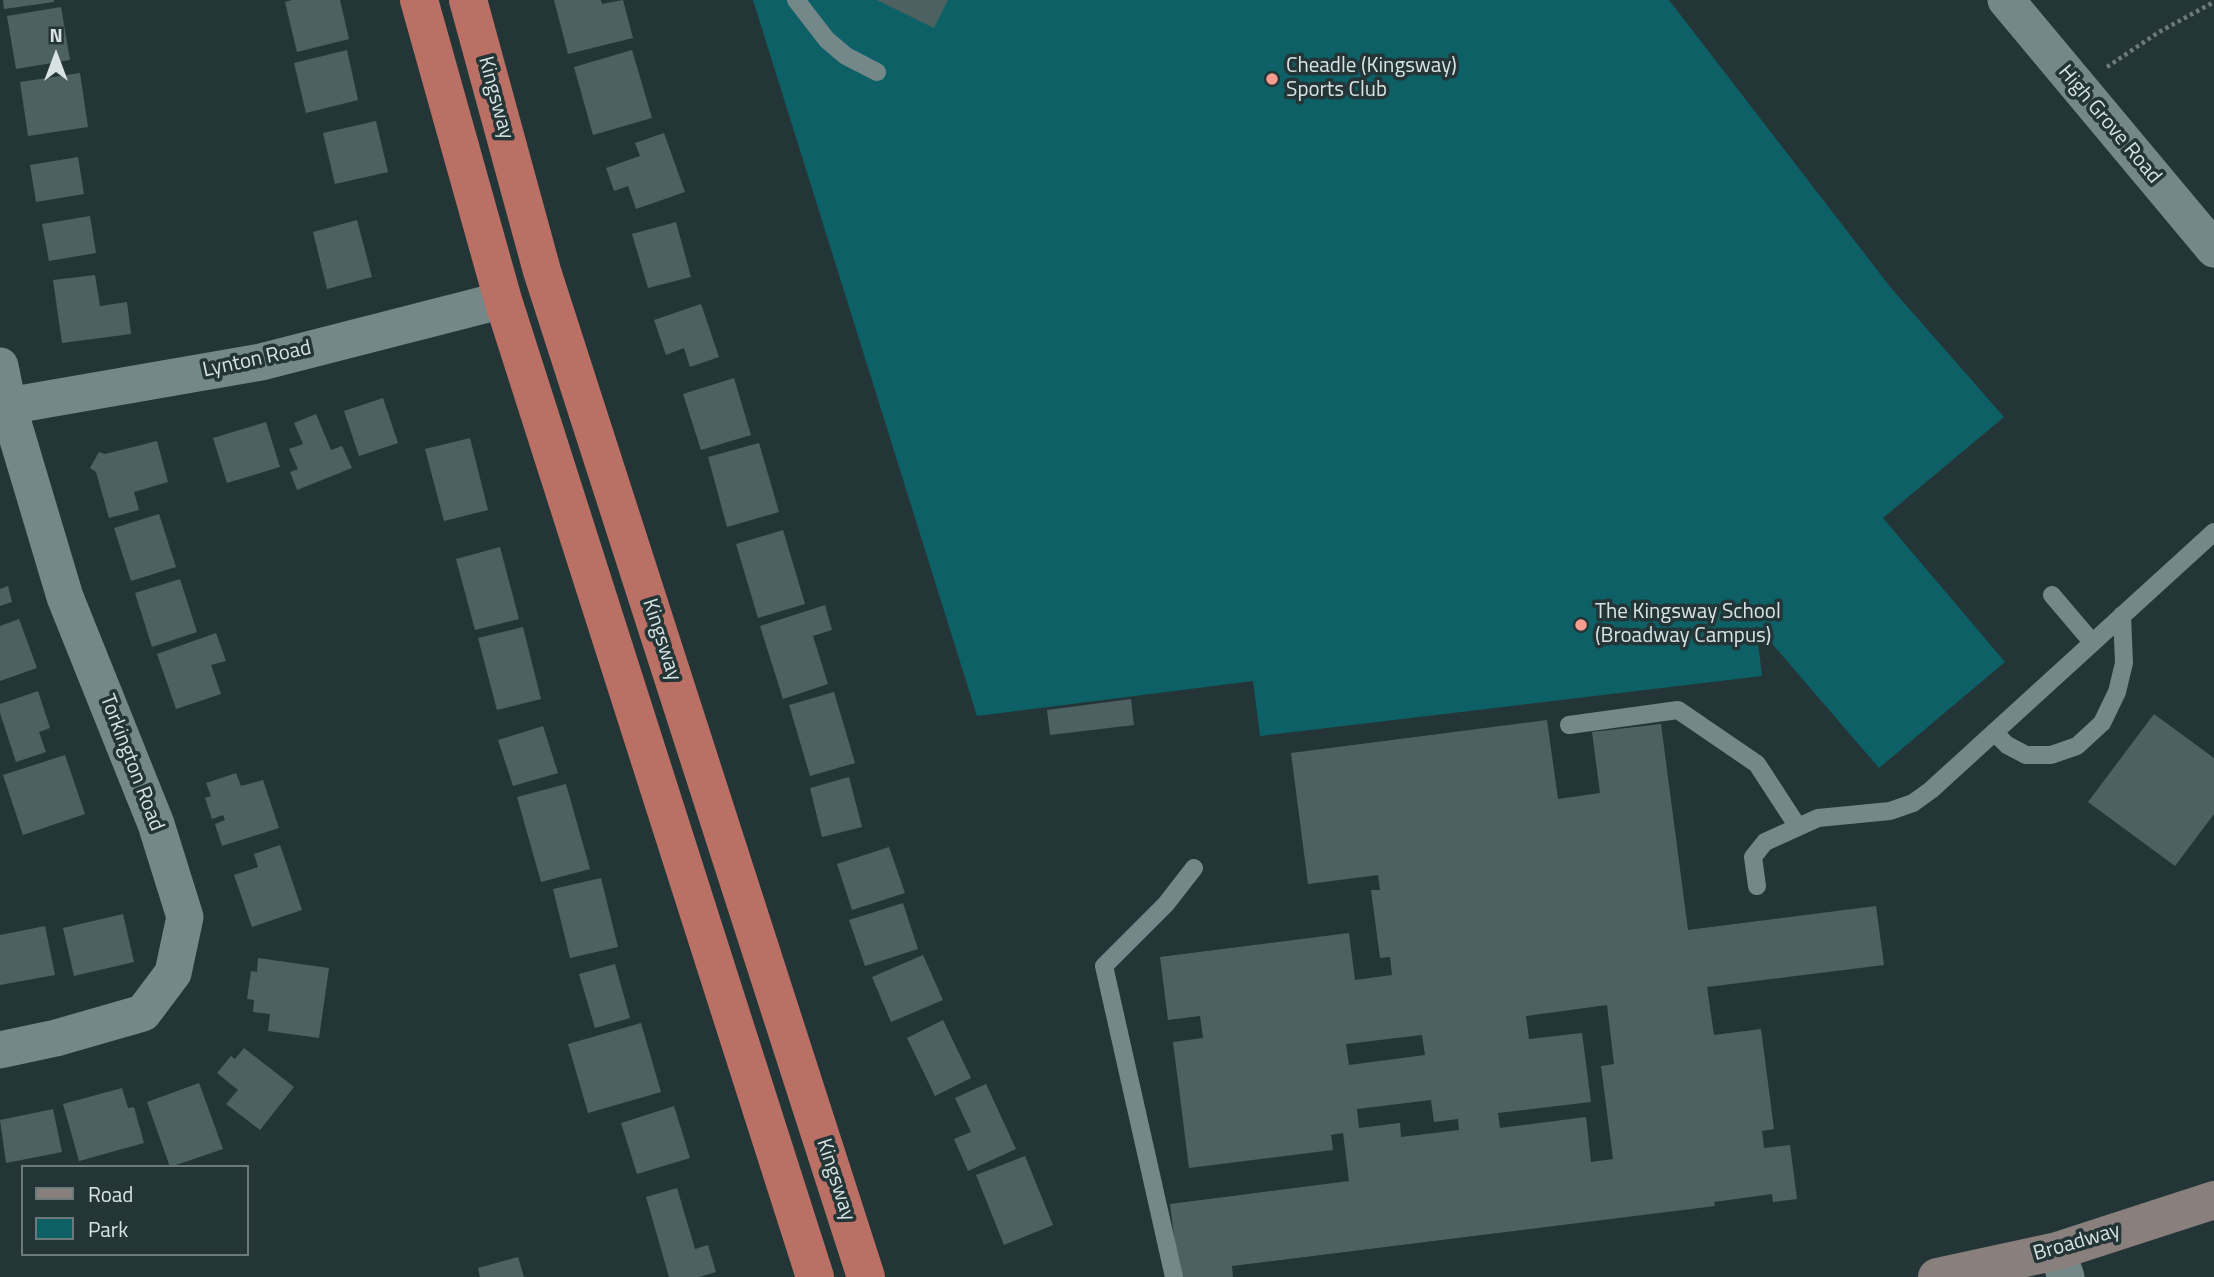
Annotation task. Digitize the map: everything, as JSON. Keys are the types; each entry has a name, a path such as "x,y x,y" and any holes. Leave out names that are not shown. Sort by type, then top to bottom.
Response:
{"highway":[{"path":"419,0 503,300 814,1277"},
{"name":"Kingsway","path":"468,0 542,271 866,1277"}],"street":[{"name":"High Grove Road","path":"2015,3 2077,87 2214,249"},
{"name":"Lynton Road","path":"8,406 261,362 503,300"},
{"name":"Torkington Road","path":"0,366 8,406 65,597 156,824 185,917 173,973 143,1013 56,1038 0,1050"},
{"name":"Broadway","path":"1937,1277 2061,1264 2214,1200"}],"lane":[{"path":"796,0 827,40 846,56 877,72"},
{"path":"1757,886 1753,857 1765,842 1818,818 1890,811 1913,803 2214,532"},
{"path":"2052,596 2092,642"},
{"path":"1994,732 2007,745 2026,755 2051,755 2077,746 2102,723 2117,692 2124,663 2122,615"},
{"path":"1569,725 1678,710 1757,764 1798,827"},
{"path":"1174,1277 1104,966 1166,904 1194,868"}],"path":[{"path":"2077,87 2159,32 2214,2"}],"green space":[{"path":"753,0 1669,0 1891,288 2004,417 1883,518 2005,662 1879,768 1756,625 1762,676 1260,736 1253,681 977,716"}],"building":[{"path":"3,0 54,0 54,2 4,9"},
{"path":"340,0 349,39 297,52 285,2"},
{"path":"554,0 601,0 602,4 623,0 633,38 568,54"},
{"path":"877,0 948,0 934,28"},
{"path":"61,7 70,60 16,69 7,16"},
{"path":"347,50 358,100 306,113 294,63"},
{"path":"632,50 652,118 593,135 574,67"},
{"path":"80,73 88,127 28,136 20,82"},
{"path":"376,121 388,172 335,184 323,133"},
{"path":"664,133 685,192 636,209 628,186 614,191 606,168 640,156 635,143"},
{"path":"78,157 84,194 36,202 30,165"},
{"path":"90,216 96,253 49,261 42,224"},
{"path":"357,220 372,277 327,289 313,232"},
{"path":"676,222 691,277 648,288 632,234"},
{"path":"95,275 100,306 127,302 131,334 62,343 53,280"},
{"path":"701,304 719,357 690,367 684,348 666,355 654,320"},
{"path":"734,378 751,435 701,450 683,394"},
{"path":"383,398 398,443 359,456 344,411"},
{"path":"316,414 331,450 342,446 352,468 297,490 290,472 298,469 289,449 303,444 294,423"},
{"path":"266,422 280,467 227,483 213,438"},
{"path":"470,438 488,510 444,521 425,449"},
{"path":"157,441 168,482 134,492 139,510 109,518 96,472 90,468 99,452 105,454"},
{"path":"759,443 779,512 727,527 708,457"},
{"path":"159,514 176,567 131,581 114,528"},
{"path":"783,530 805,604 758,618 736,544"},
{"path":"500,547 519,619 475,630 456,559"},
{"path":"180,579 197,632 152,647 135,593"},
{"path":"8,586 12,602 0,606 0,589"},
{"path":"825,605 832,630 813,636 828,684 783,699 760,626"},
{"path":"19,619 37,668 0,681 0,626"},
{"path":"523,627 541,699 497,710 478,638"},
{"path":"216,633 226,661 211,665 221,694 176,709 157,654"},
{"path":"38,691 50,728 39,732 46,752 16,762 0,713 0,704"},
{"path":"834,692 855,763 810,776 789,705"},
{"path":"1131,699 1134,725 1050,735 1047,710"},
{"path":"2154,714 2214,758 2214,814 2175,866 2088,802"},
{"path":"1547,720 1558,799 1600,793 1592,732 1661,724 1688,930 1876,906 1884,965 1707,987 1714,1035 1761,1029 1774,1129 1762,1131 1764,1148 1790,1145 1797,1199 1773,1202 1772,1194 1714,1202 1715,1206 1232,1266 1233,1277 1179,1277 1170,1204 1349,1181 1343,1133 1331,1135 1333,1150 1189,1168 1173,1042 1203,1038 1200,1016 1168,1020 1160,957 1349,933 1355,980 1392,975 1390,957 1380,958 1371,890 1380,890 1378,875 1308,884 1291,753","holes":["1607,1005 1614,1064 1601,1066 1613,1159 1591,1162 1586,1117 1500,1128 1498,1113 1591,1102 1582,1033 1529,1039 1526,1016","1422,1035 1425,1055 1349,1065 1346,1044","1431,1100 1434,1122 1458,1119 1459,1130 1401,1137 1400,1123 1359,1128 1357,1109"]},
{"path":"543,726 558,773 513,786 498,740"},
{"path":"65,755 85,814 23,835 3,775"},
{"path":"236,773 241,786 263,780 279,828 222,846 215,824 225,820 223,815 212,819 205,798 211,796 206,783"},
{"path":"849,777 862,827 822,837 810,788"},
{"path":"566,784 590,869 541,882 517,797"},
{"path":"280,845 302,910 252,927 234,875 258,867 254,854"},
{"path":"889,847 905,893 852,910 837,864"},
{"path":"601,878 618,947 570,958 553,889"},
{"path":"903,903 918,949 865,966 849,920"},
{"path":"123,914 134,962 74,976 63,928"},
{"path":"45,926 55,975 0,985 0,935"},
{"path":"923,955 943,1000 891,1022 872,977"},
{"path":"258,958 329,968 319,1038 268,1031 270,1014 253,1012 254,1000 247,999 251,971 257,972"},
{"path":"615,964 630,1018 595,1028 579,974"},
{"path":"943,1020 971,1078 935,1096 907,1038"},
{"path":"641,1023 661,1092 588,1113 568,1044"},
{"path":"244,1048 294,1087 260,1130 226,1104 238,1090 217,1073 231,1056 235,1059"},
{"path":"199,1083 223,1149 169,1165 147,1102"},
{"path":"986,1084 1016,1149 968,1171 954,1139 971,1132 955,1098"},
{"path":"122,1088 128,1108 134,1107 144,1143 79,1161 63,1104"},
{"path":"674,1106 690,1158 637,1174 621,1123"},
{"path":"53,1109 62,1152 6,1163 0,1120"},
{"path":"1025,1156 1053,1225 1004,1245 976,1175"},
{"path":"677,1188 695,1249 708,1245 716,1272 699,1277 669,1277 646,1197"},
{"path":"518,1257 524,1277 480,1277 478,1268"}],"place":[{"name":"Cheadle (Kingsway) Sports Club","path":"1272,79"},
{"name":"The Kingsway School (Broadway Campus)","path":"1581,625"}]}
